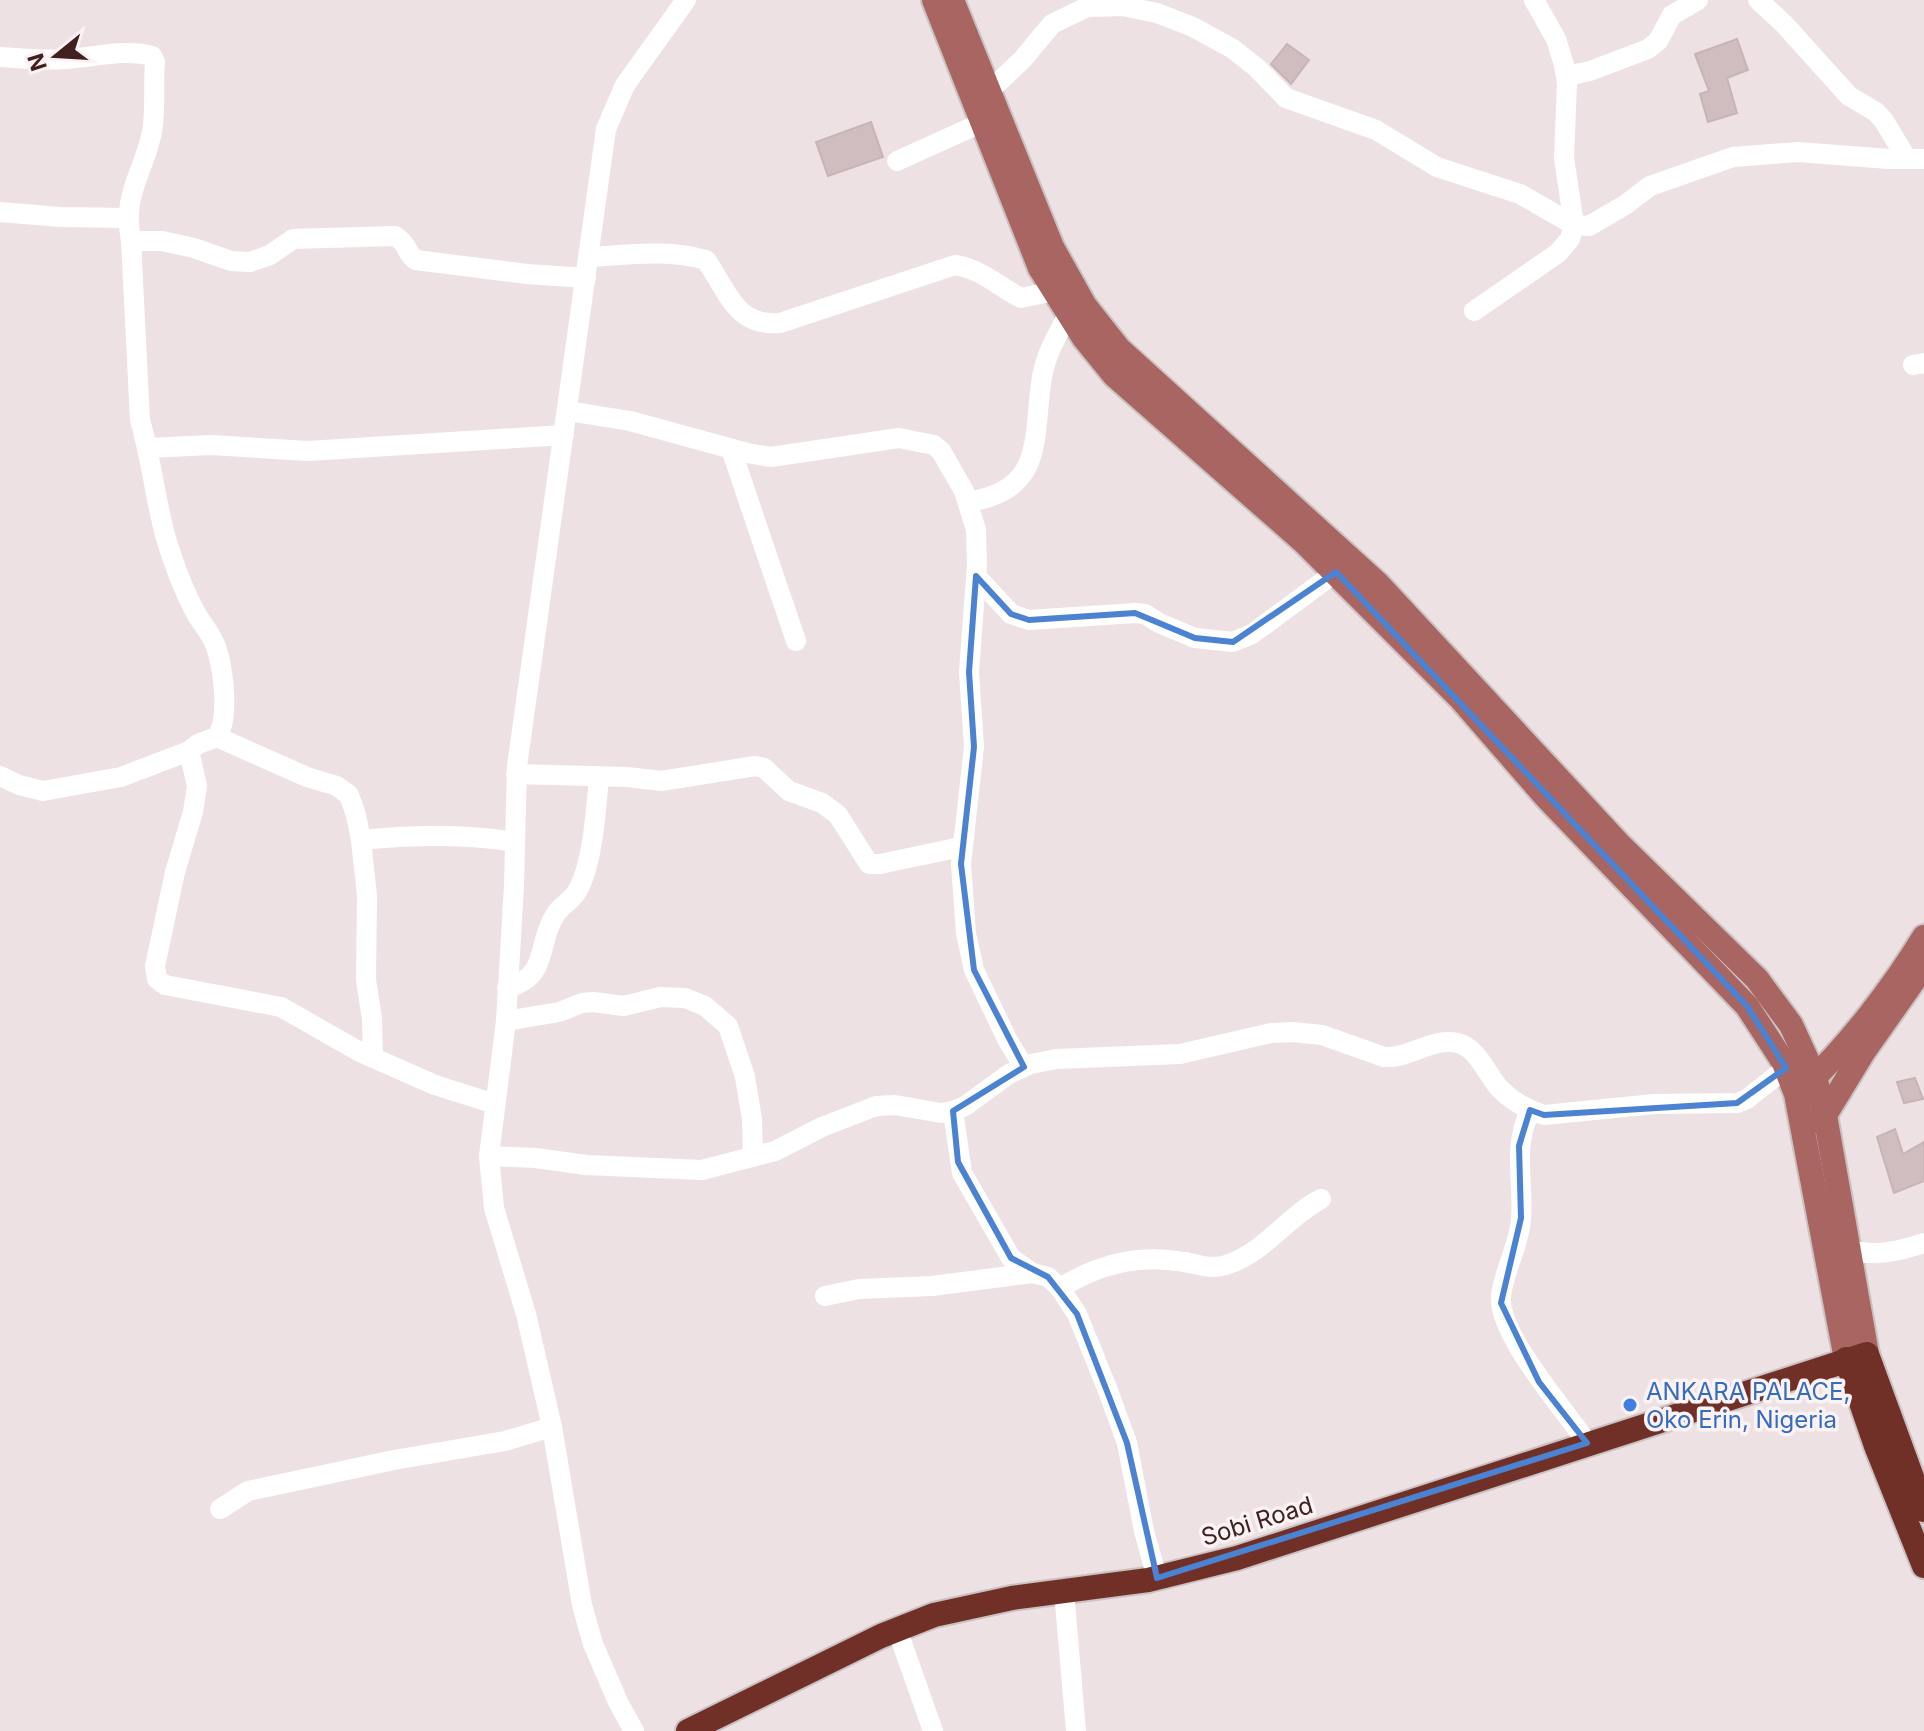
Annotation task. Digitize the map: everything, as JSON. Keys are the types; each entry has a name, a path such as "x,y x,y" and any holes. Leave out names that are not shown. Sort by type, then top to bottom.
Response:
{"highway":[{"name":"Sobi Road","path":"688,1731 897,1629 966,1607 1157,1578 1237,1558 1857,1356"},
{"path":"1857,1356 1924,1510"},
{"path":"1857,1356 1876,1446 1924,1566"}],"main road":[{"path":"934,0 1040,268 1084,338 1114,375 1336,572 1460,698 1546,797 1747,1006 1786,1068 1796,1094 1857,1356"},
{"path":"952,0 1052,247 1085,306 1119,349 1378,584 1618,843 1757,979 1791,1025 1815,1077 1825,1115 1849,1250 1857,1356"},
{"path":"1796,1094 1815,1077 1862,1022 1909,962 1924,937"},
{"path":"1804,1133 1825,1115 1864,1051 1924,966"}],"street":[{"path":"634,1731 593,1644 582,1605 552,1427 526,1314 494,1208 489,1156 506,1021 516,774 606,129 625,85 686,0"},
{"path":"1474,311 1558,253 1570,239 1574,225 1564,158 1566,76 1556,39 1534,0"},
{"path":"1566,76 1627,59 1648,49 1658,41 1672,15 1698,0"},
{"path":"1758,0 1849,96 1876,112 1915,159"},
{"path":"989,91 1022,60 1052,24 1087,7 1124,3 1193,27 1233,49 1286,98 1376,130 1437,167 1520,194 1574,225 1589,226 1650,186 1733,157 1798,152 1915,159"},
{"path":"0,57 60,60 124,53 152,56 155,62 153,128 132,187 127,218 131,241 140,420 165,533 177,572 196,614 215,645 222,678 224,718 217,737"},
{"path":"897,161 981,123"},
{"path":"0,212 127,218"},
{"path":"131,241 162,241 231,261 250,262 270,255 293,239 395,236 407,245 412,257 429,263 586,278"},
{"path":"589,257 692,256 706,260 738,310 752,321 765,325 780,323 955,265 968,267 1021,298 1054,291"},
{"path":"968,502 998,493 1020,477 1032,459 1042,376 1049,351 1069,313"},
{"path":"568,411 630,421 771,457 899,438 934,445 941,451 968,502 976,530 969,672 974,747 972,783 961,847 966,933 974,970 1024,1067"},
{"path":"148,448 211,445 308,451 564,435"},
{"path":"731,449 796,641"},
{"path":"976,576 1011,614 1029,620 1145,614 1195,638 1233,642 1252,634 1336,572"},
{"path":"0,776 43,791 121,777 217,737 307,777 337,786 349,795 361,840 367,896 366,980 372,1019 373,1058"},
{"path":"189,751 197,786 155,966 157,979 165,985 281,1007 373,1058 435,1085 495,1104"},
{"path":"516,774 661,781 755,766 764,768 789,791 822,803 838,815 869,864 961,847"},
{"path":"507,988 528,980 536,971 555,914 575,896 581,884 591,844 599,777"},
{"path":"361,840 484,837 515,842"},
{"path":"506,1021 559,1012 593,1002 624,1006 660,997 685,998 705,1006 728,1026 745,1077 752,1119 753,1157"},
{"path":"489,1156 586,1165 702,1170 775,1151 822,1127 876,1106 895,1105 941,1113 953,1111 965,1106 1009,1074 1056,1059 1180,1054 1271,1033 1322,1035 1384,1057 1443,1043 1458,1043 1467,1047 1500,1089 1530,1110 1544,1115 1654,1104 1737,1103 1747,1099 1786,1068"},
{"path":"1530,1110 1520,1131 1521,1218 1501,1303 1512,1332 1539,1382 1570,1417 1587,1443"},
{"path":"953,1111 962,1173 1011,1258 1032,1273"},
{"path":"1060,1288 1082,1274 1110,1263 1142,1259 1182,1261 1206,1267 1229,1264 1263,1246 1305,1207 1321,1199"},
{"path":"1849,1250 1861,1253 1900,1251 1924,1243"},
{"path":"825,1296 859,1289 932,1286 1032,1273 1048,1277 1060,1288 1077,1314 1127,1443 1144,1531 1157,1578"},
{"path":"220,1509 248,1491 394,1460 505,1441 552,1427"},
{"path":"1064,1591 1076,1731"},
{"path":"897,1629 933,1731"}],"highlighted area":[{"path":"1336,572 1747,1006 1786,1068 1737,1103 1544,1115 1530,1110 1519,1146 1521,1218 1501,1303 1539,1382 1587,1443 1157,1578 1127,1443 1077,1314 1048,1277 1011,1258 958,1162 953,1111 1024,1067 974,970 961,864 974,747 969,672 976,576 1011,614 1029,620 1135,613 1195,638 1233,642"}],"building":[{"path":"1737,39 1748,70 1727,78 1737,113 1708,122 1700,94 1709,91 1695,54"},
{"path":"1287,44 1309,60 1291,84 1271,64"},
{"path":"871,122 883,157 828,176 816,142"},
{"path":"1915,1078 1923,1099 1904,1103 1897,1082"},
{"path":"1895,1129 1903,1154 1924,1142 1924,1181 1894,1193 1877,1137"}],"place":[{"name":"ANKARA PALACE, Oko Erin, Nigeria","path":"1630,1405"}]}
